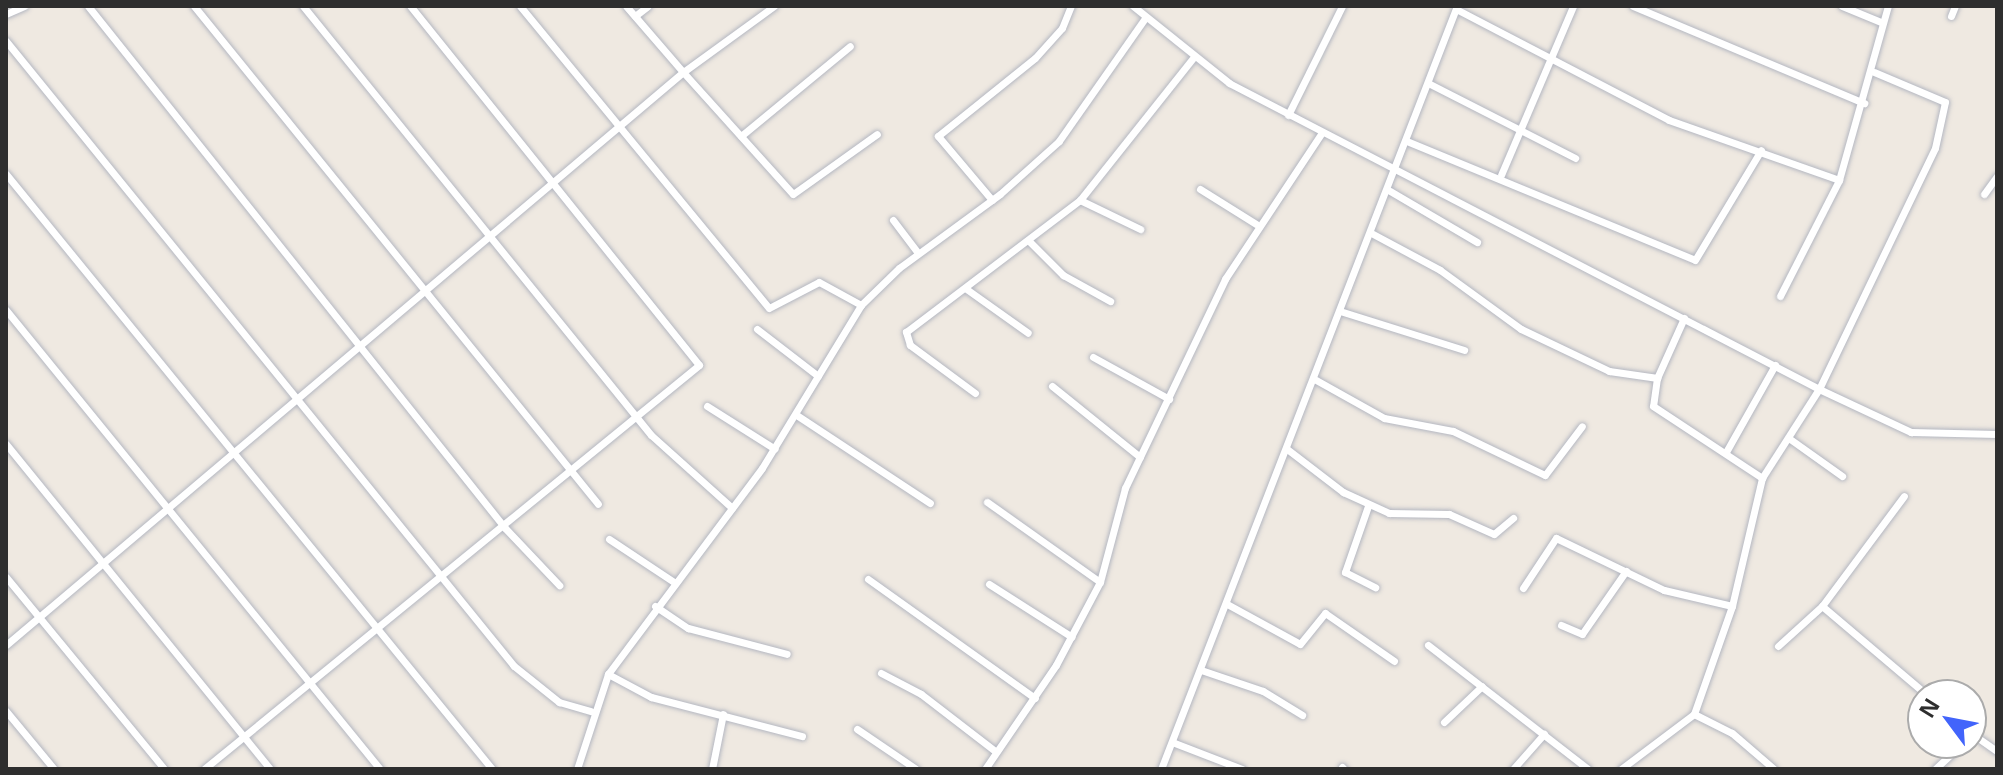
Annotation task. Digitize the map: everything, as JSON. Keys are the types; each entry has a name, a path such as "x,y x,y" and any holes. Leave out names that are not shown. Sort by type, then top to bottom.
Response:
{"street":[{"path":"6,14 24,6"},
{"path":"88,6 362,345 505,528 559,585"},
{"path":"194,6 598,504"},
{"path":"303,6 639,419 682,469 732,508"},
{"path":"204,769 505,528 696,369 696,355 410,6"},
{"path":"520,6 769,308 819,282 861,305"},
{"path":"626,6 741,136 798,194 877,134"},
{"path":"635,16 648,6"},
{"path":"6,645 683,72 774,6"},
{"path":"992,200 938,136 1035,58 1062,28 1071,6"},
{"path":"1133,6 1193,58 1321,134 1819,389 1911,432 1997,434"},
{"path":"1288,115 1342,6"},
{"path":"1501,175 1573,6"},
{"path":"1633,6 1864,103"},
{"path":"1842,6 1883,23"},
{"path":"1780,296 1839,180 1874,72 1888,6"},
{"path":"1951,16 1955,6"},
{"path":"1161,769 1343,312 1457,7 1669,120 1839,180"},
{"path":"577,769 591,711 608,674 655,606 732,508 798,416 861,305 918,253 992,200 1059,141 1145,18"},
{"path":"6,41 442,578 541,691 591,711"},
{"path":"741,136 850,46"},
{"path":"975,393 904,336 1030,242 1080,200 1193,58"},
{"path":"1621,769 1694,714 1732,606 1762,478 1790,439 1819,389 1919,188 1946,112 1936,96 1874,72"},
{"path":"1430,84 1575,158"},
{"path":"985,769 1035,698 1072,637 1100,582 1117,512 1140,457 1256,224 1321,134"},
{"path":"1409,142 1501,175 1695,260 1761,150"},
{"path":"6,174 375,632 492,769"},
{"path":"1984,194 1997,176"},
{"path":"1200,189 1256,224"},
{"path":"1390,191 1477,242"},
{"path":"1080,200 1140,229"},
{"path":"893,220 918,253"},
{"path":"1373,234 1440,270 1521,329 1609,371 1657,378"},
{"path":"1030,242 1063,275 1110,301"},
{"path":"965,288 1028,333"},
{"path":"6,310 380,769"},
{"path":"1343,312 1464,350"},
{"path":"1684,318 1657,378 1653,406 1762,478"},
{"path":"757,329 818,376"},
{"path":"1093,357 1169,399"},
{"path":"1726,452 1775,365"},
{"path":"1316,380 1384,418 1453,431 1545,475 1582,426"},
{"path":"1052,386 1140,457"},
{"path":"707,406 775,449"},
{"path":"798,416 930,503"},
{"path":"1790,439 1842,476"},
{"path":"6,444 270,769"},
{"path":"1287,449 1368,506 1407,515 1449,514 1494,534 1513,518"},
{"path":"1778,646 1822,606 1904,496"},
{"path":"987,502 1100,582"},
{"path":"1368,506 1345,575 1375,587"},
{"path":"1523,588 1556,538 1675,594 1732,606"},
{"path":"609,539 674,582"},
{"path":"1561,625 1582,634 1626,571"},
{"path":"6,577 164,769"},
{"path":"868,579 1035,698"},
{"path":"989,584 1072,637"},
{"path":"1227,604 1300,644 1325,613 1394,661"},
{"path":"655,606 688,628 787,654"},
{"path":"1822,606 1908,679"},
{"path":"1428,645 1588,769"},
{"path":"1201,670 1263,691 1302,715"},
{"path":"881,673 921,694 995,751"},
{"path":"608,674 651,697 802,736"},
{"path":"1444,722 1482,686"},
{"path":"6,711 54,769"},
{"path":"712,769 723,714"},
{"path":"1694,714 1732,733 1774,769"},
{"path":"857,729 916,769"},
{"path":"1513,769 1544,734"},
{"path":"1172,742 1242,769"}]}
